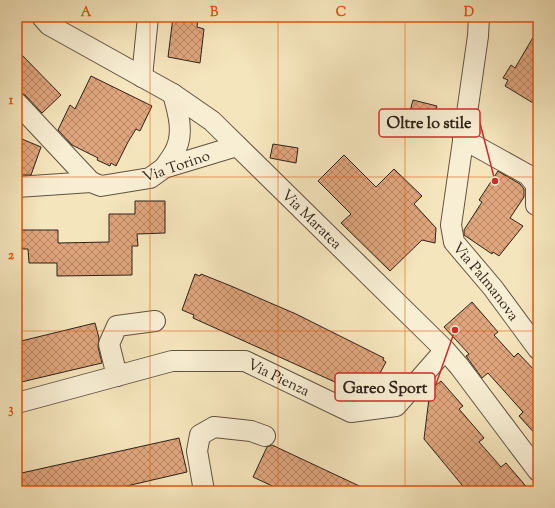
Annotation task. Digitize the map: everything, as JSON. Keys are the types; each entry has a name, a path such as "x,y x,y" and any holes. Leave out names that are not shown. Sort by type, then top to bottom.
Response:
{"street":[{"name":"Via Maratea","path":"42,17 48,25 173,94 212,121 445,350 459,366 538,471"},
{"path":"142,77 148,17"},
{"name":"Via Palmanova","path":"479,17 451,225 454,242 493,288 538,349"},
{"path":"164,168 176,151 179,140 179,116 173,94"},
{"path":"17,102 91,182"},
{"path":"463,139 528,176 536,185 536,204 538,206"},
{"name":"Via Torino","path":"17,187 91,182 102,186 150,178 164,168 237,146"},
{"path":"117,376 109,344 118,326 155,321"},
{"name":"Via Pienza","path":"17,403 172,361 245,361 351,412 396,406 445,350"},
{"path":"204,491 197,451 200,435 214,427 251,431 266,436"}],"building":[{"path":"173,17 198,17 197,27 204,29 200,63 168,57"},
{"path":"538,29 538,106 505,86 508,80 503,78 511,65 515,68"},
{"path":"17,50 61,95 42,113 25,95 17,91"},
{"path":"91,76 152,106 140,131 136,129 116,166 111,163 110,166 97,160 98,158 72,145 58,130 70,105 75,109"},
{"path":"413,100 437,106 433,121 409,115"},
{"path":"17,137 41,147 31,175 17,173"},
{"path":"273,144 298,148 296,163 270,158"},
{"path":"344,155 376,187 394,169 422,196 414,204 436,228 435,243 422,240 390,271 341,223 351,214 318,181"},
{"path":"498,171 520,184 524,189 524,197 510,218 523,226 499,256 493,252 492,254 464,235 464,230 482,202 479,200"},
{"path":"135,201 165,201 165,233 137,234 138,246 132,246 132,275 57,276 57,263 29,263 28,249 17,249 17,230 58,230 58,243 109,242 109,214 135,214"},
{"path":"195,274 200,276 201,274 296,314 384,358 383,360 386,362 368,395 357,390 357,392 193,318 194,315 182,310"},
{"path":"472,302 498,332 494,335 514,357 518,353 538,374 538,437 519,416 523,412 488,373 482,378 466,356 469,354 444,327"},
{"path":"95,323 99,338 98,347 102,363 17,383 17,342"},
{"path":"441,381 463,406 459,409 484,438 479,442 501,467 506,463 530,491 467,491 424,439 430,390"},
{"path":"179,438 187,472 105,491 17,491 17,474"},
{"path":"272,445 370,491 283,491 253,477 267,447"}],"place":[{"name":"Oltre lo stile","path":"495,181"},
{"name":"Gareo Sport","path":"455,330"}]}
